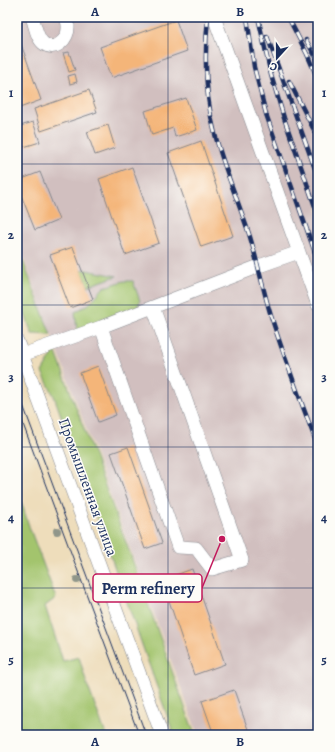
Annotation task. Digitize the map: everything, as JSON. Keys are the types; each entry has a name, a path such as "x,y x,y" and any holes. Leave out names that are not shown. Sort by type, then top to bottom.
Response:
{"street":[{"path":"32,17 42,42 47,46 54,47 65,40 68,32 66,17"},
{"path":"214,17 318,305"},
{"path":"22,355 101,327 299,252"},
{"path":"101,327 178,547 196,548 212,569 242,560 153,307"},
{"name":"Промышленная улица","path":"17,340 162,735"}],"shaded area":[{"path":"17,17 318,17 318,735 198,735 17,240"}],"green space":[{"path":"17,245 51,335 32,334 17,292"},
{"path":"81,269 117,276 88,286"},
{"path":"124,281 133,281 140,301 136,311 77,331 75,312 89,304 104,287"},
{"path":"55,350 195,735 174,735 54,396 42,372"},
{"path":"17,489 30,529 56,598 45,606 63,661 79,657 87,684 106,735 17,735"}],"building":[{"path":"176,20 187,51 111,78 100,47"},
{"path":"17,33 41,100 17,109"},
{"path":"69,52 75,70 69,72 63,53"},
{"path":"75,74 77,82 70,84 68,76"},
{"path":"89,90 97,112 41,131 34,109"},
{"path":"186,98 197,130 175,137 173,128 152,135 145,111"},
{"path":"33,122 40,142 17,149 17,127"},
{"path":"108,125 115,148 95,155 87,132"},
{"path":"201,141 233,236 201,247 168,153"},
{"path":"132,167 159,243 125,255 99,179"},
{"path":"40,172 59,220 35,230 17,185 17,181"},
{"path":"73,247 93,299 70,308 50,255"},
{"path":"98,366 116,415 98,422 80,373"},
{"path":"128,447 162,543 145,549 111,453"},
{"path":"192,569 225,664 194,675 162,580"},
{"path":"234,690 250,735 214,735 202,701"}],"tram line":[{"path":"17,389 146,735"},
{"path":"17,408 139,735"}],"railway":[{"path":"208,17 206,76 209,105 215,134 250,237 276,332 318,447"},
{"path":"247,17 254,67 266,114 318,261"},
{"path":"258,17 271,75 284,118 318,215"},
{"path":"288,17 318,79"},
{"path":"267,36 318,177"},
{"path":"306,40 318,61"},
{"path":"289,81 318,138"}],"place":[{"name":"Perm refinery","path":"222,539"}]}
